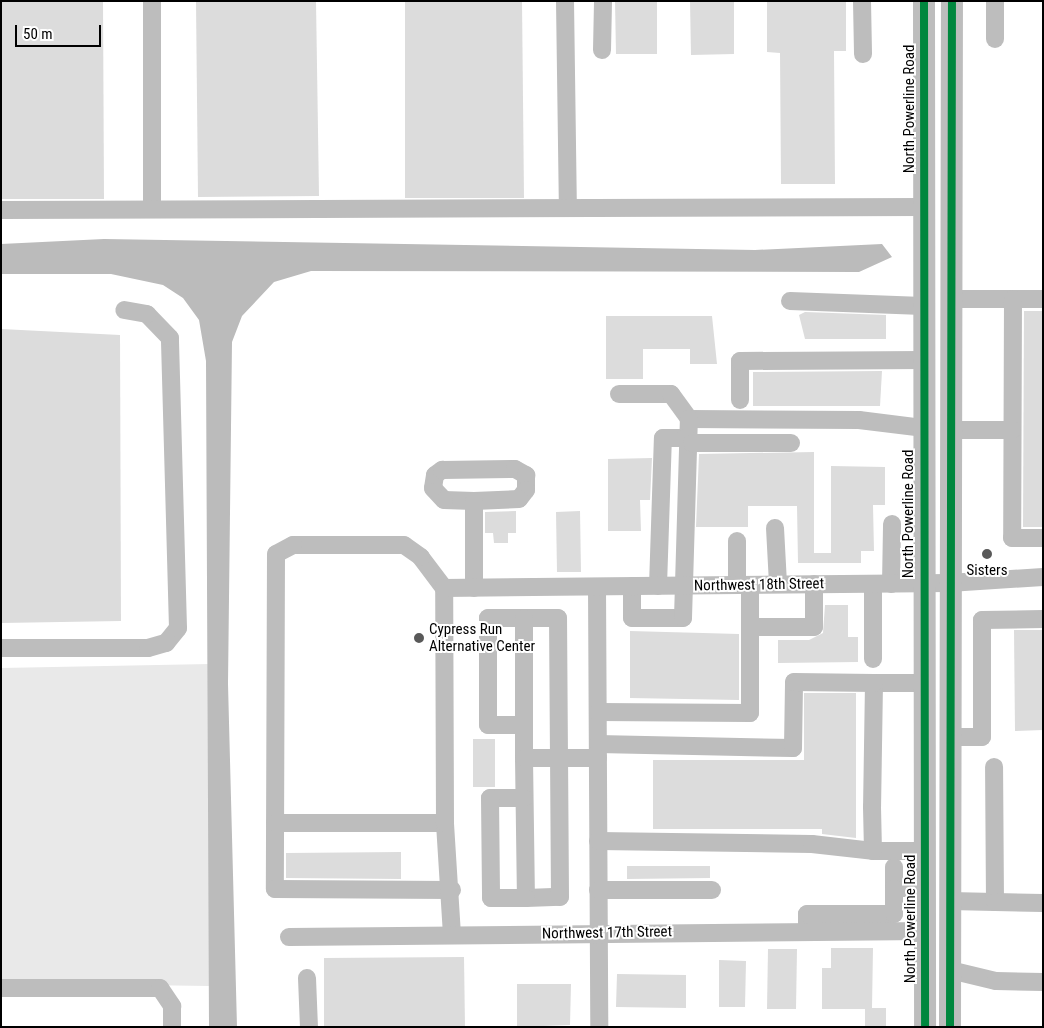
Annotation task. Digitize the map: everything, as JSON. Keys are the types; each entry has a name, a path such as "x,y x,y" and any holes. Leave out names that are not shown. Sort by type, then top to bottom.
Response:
{"main road":[{"name":"North Powerline Road","path":"924,1 923,584 925,1027"},
{"path":"950,1027 949,584 952,1"},
{"path":"923,207 938,224 938,291 950,302"},
{"path":"925,893 941,926 950,933"},
{"path":"925,931 938,942 950,970"}],"street":[{"path":"152,1 152,208"},
{"path":"566,1 568,206"},
{"path":"602,50 603,1"},
{"path":"862,1 863,54"},
{"path":"995,1 995,39"},
{"path":"1,210 568,206 923,207"},
{"path":"1013,299 1012,538 1043,538"},
{"path":"950,302 1043,299"},
{"path":"790,301 923,306"},
{"path":"1,648 148,648 166,643 178,628 170,338 147,314 124,310"},
{"path":"740,400 740,361 923,360"},
{"path":"619,394 671,394 689,419 686,438 683,618 632,618 632,586"},
{"path":"689,419 859,420 923,428"},
{"path":"950,430 1012,430"},
{"path":"658,586 663,438 686,438 692,443 791,443"},
{"path":"515,469 526,475 528,485 519,499 474,501 444,500 433,488 435,475 442,470 515,469"},
{"path":"474,501 474,588"},
{"path":"874,658 882,584 892,524"},
{"path":"775,528 778,584"},
{"path":"598,712 750,713 750,627 737,541"},
{"path":"452,890 275,889 279,550 293,545 404,545 421,557 444,588 445,823 452,890 452,935"},
{"name":"Northwest 18th Street","path":"444,588 949,584 1043,577"},
{"path":"750,627 814,627 814,584"},
{"path":"597,586 599,1027"},
{"path":"524,725 488,725 488,618 558,618 560,758 560,897 490,898 490,798 524,798"},
{"path":"524,618 526,898"},
{"path":"950,738 982,737 982,620 1043,619"},
{"path":"524,758 560,758 598,751 793,748 794,682 924,683"},
{"path":"873,851 874,683"},
{"path":"994,767 995,902"},
{"path":"276,823 445,823"},
{"path":"598,842 812,844 873,851 925,851"},
{"path":"806,932 807,914 894,914 894,866"},
{"path":"894,888 925,893"},
{"path":"598,890 712,890"},
{"path":"950,901 1043,903"},
{"name":"Northwest 17th Street","path":"289,937 925,931"},
{"path":"950,970 996,981 1043,982"},
{"path":"307,978 309,1027"},
{"path":"1,988 160,988 172,1006 172,1027"}],"shaded area":[{"path":"104,239 755,250 882,244 892,257 859,272 311,271 274,282 242,316 232,342 228,684 237,1027 209,1027 206,361 199,320 183,298 163,285 111,274 1,274 1,244"},
{"path":"210,664 209,986 1,983 1,668"}],"building":[{"path":"1,1 103,1 104,199 1,199"},
{"path":"196,1 316,1 319,196 198,197"},
{"path":"405,1 522,1 524,198 405,198"},
{"path":"615,1 657,1 657,54 616,54"},
{"path":"690,1 734,1 734,54 691,55"},
{"path":"767,1 846,1 846,51 834,51 835,184 781,184 780,53 767,52"},
{"path":"1024,311 1043,311 1043,527 1023,527"},
{"path":"805,312 886,315 886,339 805,339 799,315"},
{"path":"606,316 712,316 717,364 690,364 690,349 643,349 643,379 606,379"},
{"path":"1,329 120,335 121,621 1,623"},
{"path":"882,371 880,406 753,406 753,372"},
{"path":"814,452 814,553 831,553 831,466 885,467 885,505 873,505 874,551 861,551 861,563 798,563 797,506 748,506 748,527 696,527 699,454"},
{"path":"652,458 650,500 640,500 641,531 608,531 608,459"},
{"path":"516,511 516,533 508,533 508,543 494,543 493,533 485,533 485,512"},
{"path":"580,511 581,572 557,572 556,512"},
{"path":"825,605 848,605 848,637 858,637 858,662 778,663 778,640 809,640 823,633"},
{"path":"1014,630 1043,630 1043,730 1015,731"},
{"path":"630,631 739,634 739,700 630,698"},
{"path":"804,693 856,693 856,838 822,834 822,829 653,829 653,760 804,760"},
{"path":"473,739 495,739 495,787 473,787"},
{"path":"401,852 401,879 286,878 286,853"},
{"path":"627,866 710,866 710,878 627,879"},
{"path":"831,948 873,948 872,1008 886,1008 886,1027 865,1027 865,1009 822,1009 822,968 831,968"},
{"path":"768,949 797,949 796,1009 767,1009"},
{"path":"464,957 465,1027 324,1027 324,958"},
{"path":"719,960 746,961 745,1007 719,1007"},
{"path":"617,974 686,975 686,1008 616,1007"},
{"path":"517,984 571,984 570,1025 517,1027"}],"cycle path":[{"path":"924,1 925,1027"},
{"path":"950,1027 952,1"}],"place":[{"name":"Sisters","path":"987,554"},
{"name":"Cypress Run Alternative Center","path":"419,638"}]}
